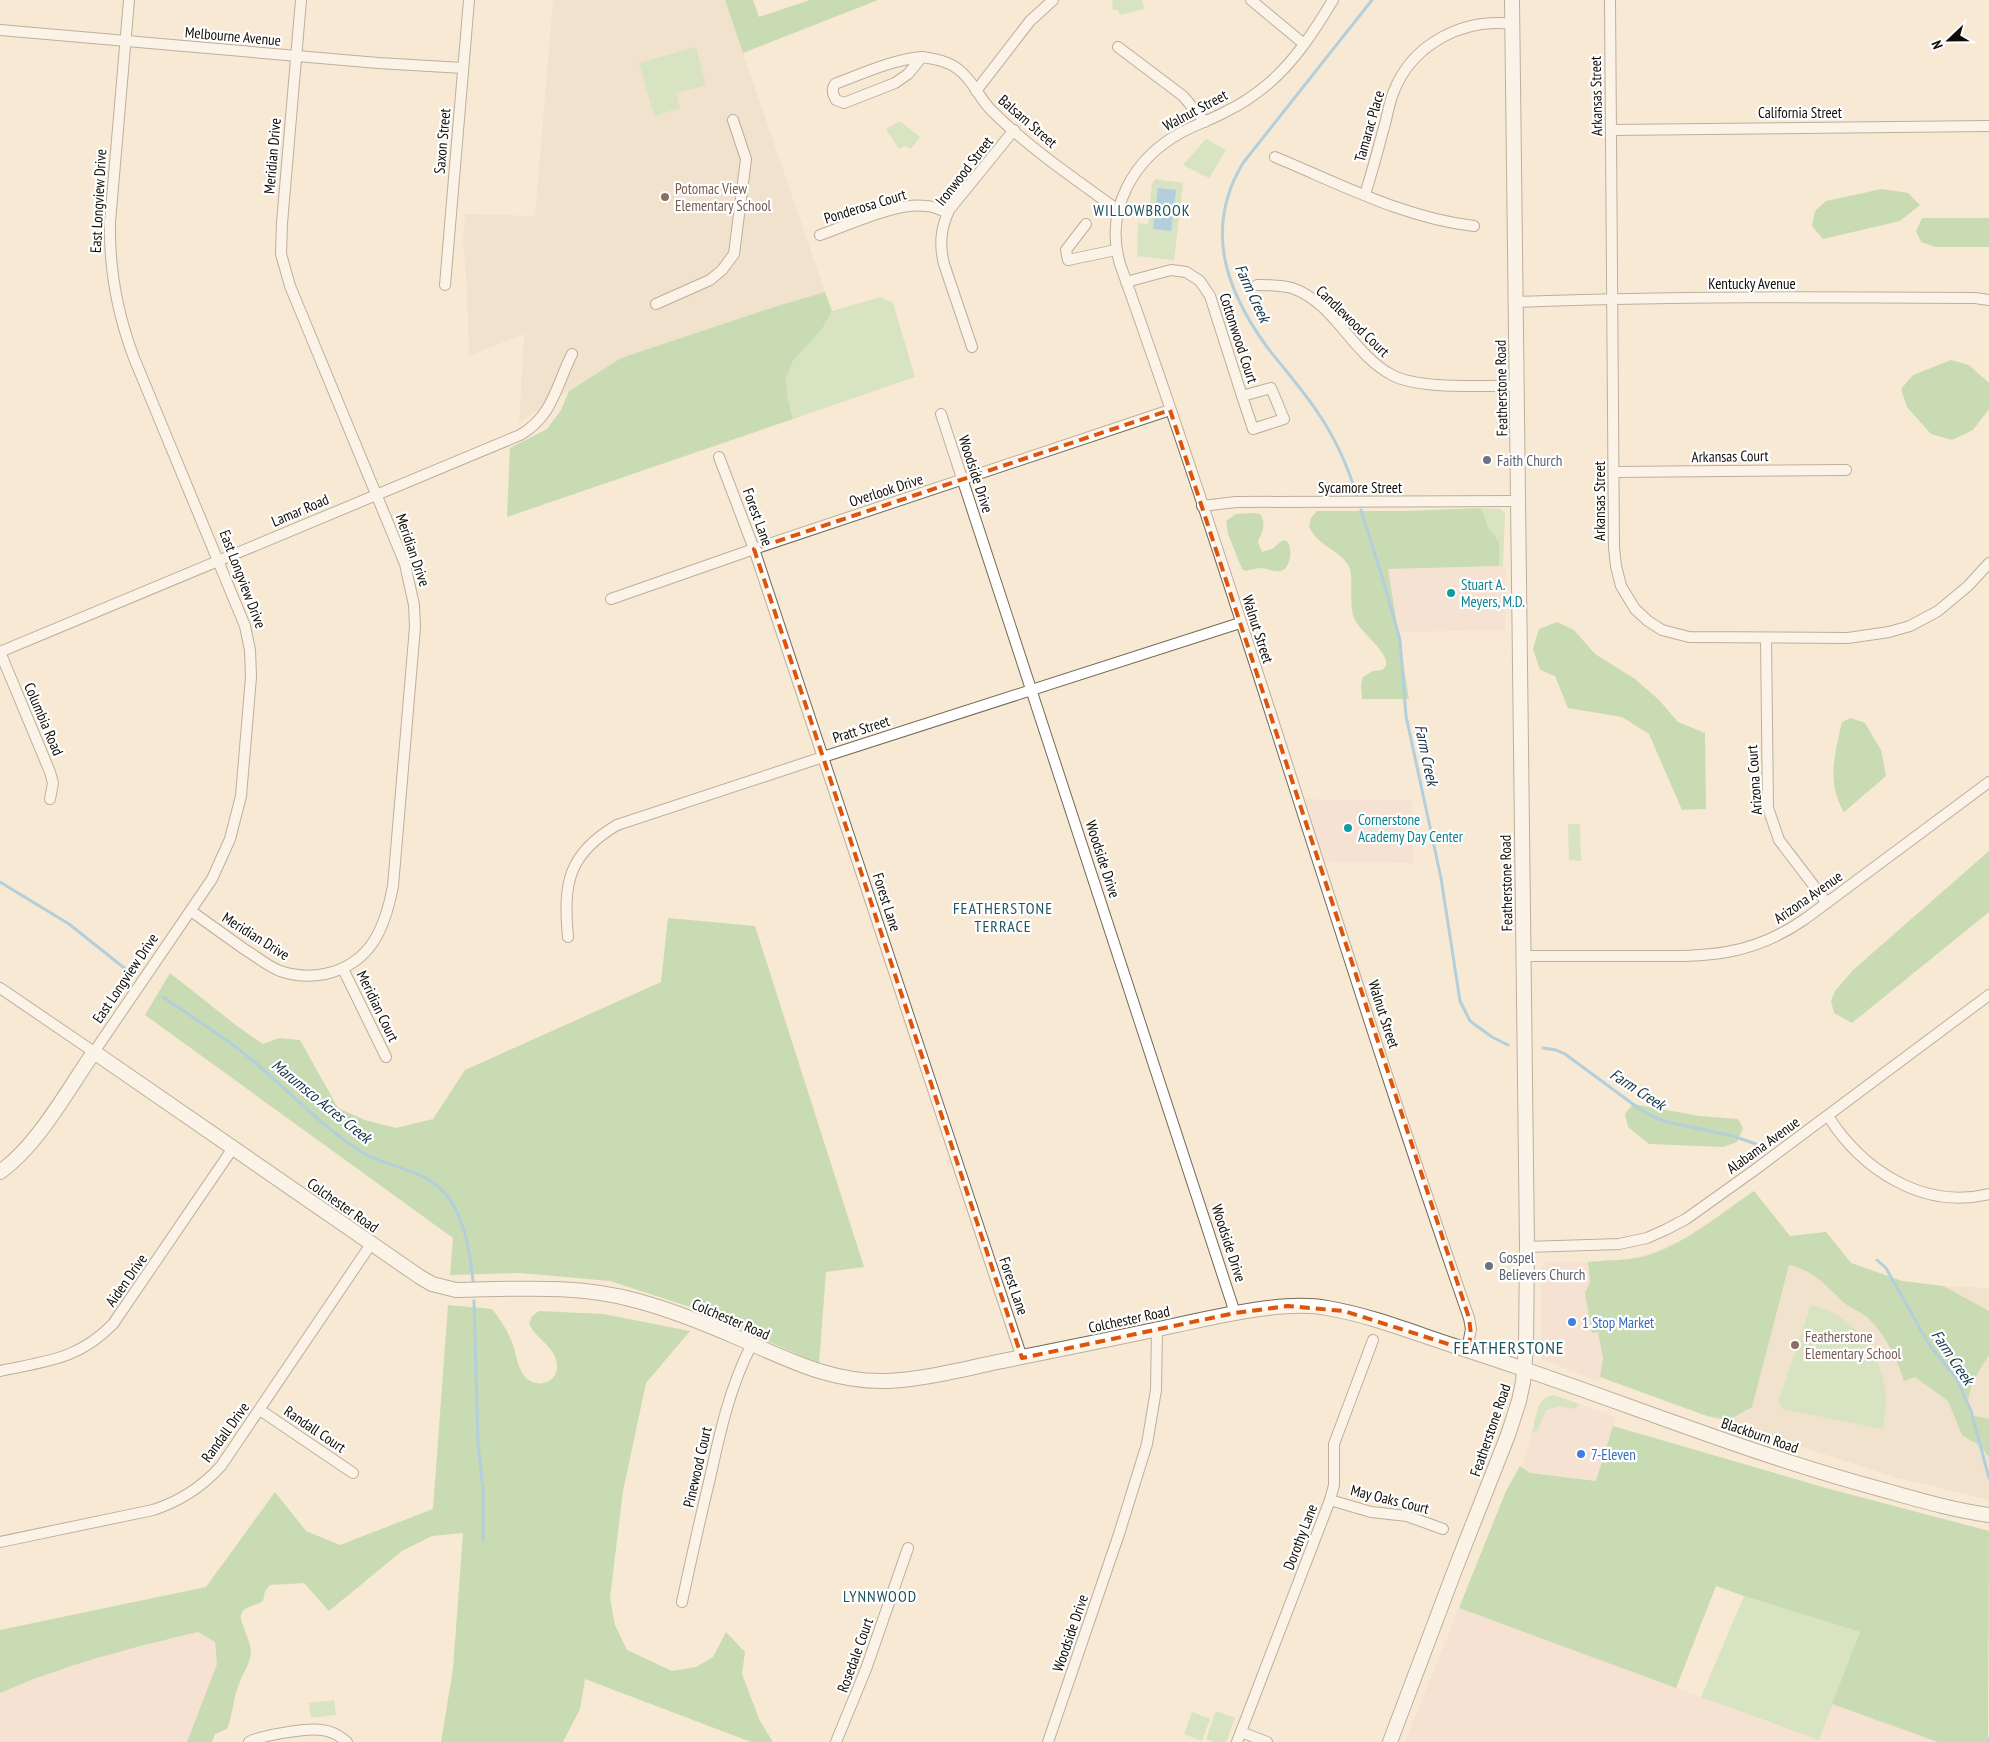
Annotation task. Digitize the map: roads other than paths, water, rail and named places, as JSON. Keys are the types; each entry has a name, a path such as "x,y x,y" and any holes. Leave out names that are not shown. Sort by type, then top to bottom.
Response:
{"street":[{"name":"East Longview Drive","path":"0,1172 14,1162 28,1148 212,879 230,839 237,816 242,786 251,677 250,650 242,616 134,358 123,326 114,287 110,253 110,222 130,0"},
{"name":"Meridian Drive","path":"191,911 280,971 294,975 320,975 344,969 355,962 374,943 390,905 393,886 415,627 414,605 408,574 290,286 281,254 301,0"},
{"name":"Saxon Street","path":"444,285 469,0"},
{"path":"976,91 1030,21 1053,0"},
{"path":"1251,0 1304,44"},
{"name":"Walnut Street","path":"1332,0 1304,44 1287,66 1269,83 1234,107 1183,131 1163,144 1147,158 1129,181 1118,210 1115,232 1116,250 1470,1318 1471,1328 1467,1350"},
{"name":"Featherstone Road","path":"1390,1742 1508,1435 1519,1401 1525,1369 1527,1247 1512,0"},
{"name":"Arkansas Street","path":"1610,0 1614,548 1621,586 1635,609 1654,626 1678,636 1766,638 1869,636 1910,626 1931,615 1949,603 1968,586 1989,562"},
{"name":"Tamarac Place","path":"1365,194 1394,91 1407,68 1420,53 1448,34 1481,24 1512,24"},
{"name":"Melbourne Avenue","path":"0,30 296,56 463,68"},
{"path":"1118,47 1183,96 1205,122"},
{"name":"Balsam Street","path":"922,57 908,74 895,83 844,103 836,100 832,93 832,88 835,84 890,62 922,57 942,60 949,63 969,79 991,110 1014,130 1052,162 1118,210"},
{"path":"656,304 710,280 722,270 734,254 746,159 733,120"},
{"name":"California Street","path":"1611,130 1989,126"},
{"name":"Ironwood Street","path":"972,346 941,251 940,238 948,212 1014,130"},
{"path":"1275,157 1413,214 1474,226"},
{"name":"Ponderosa Court","path":"820,235 906,206 925,206 948,212"},
{"path":"1086,224 1066,250 1068,260 1116,250"},
{"name":"Cottonwood Court","path":"1126,282 1171,270 1186,272 1200,281 1210,296 1242,396 1253,429 1284,419 1271,388 1242,396"},
{"name":"Candlewood Court","path":"1258,285 1292,288 1316,301 1370,362 1393,376 1420,384 1517,386"},
{"name":"Kentucky Avenue","path":"1516,302 1613,299 1864,297 1975,298 1989,300"},
{"name":"Lamar Road","path":"0,652 520,435 542,418 550,406 572,354"},
{"name":"Overlook Drive","path":"611,599 754,549 1170,410"},
{"name":"Woodside Drive","path":"940,414 1235,1313"},
{"name":"Forest Lane","path":"719,457 754,549 1022,1358"},
{"name":"Arkansas Court","path":"1614,472 1846,470"},
{"name":"Sycamore Street","path":"1202,506 1244,502 1518,501"},
{"name":"Pratt Street","path":"568,937 565,907 568,883 573,868 581,855 604,833 617,825 1031,689 1240,623"},
{"name":"Arizona Court","path":"1766,638 1768,808 1773,826 1784,847 1827,903"},
{"name":"Columbia Road","path":"0,652 50,772 53,783 50,799"},
{"name":"Arizona Avenue","path":"1524,956 1693,956 1722,953 1766,942 1786,932 1827,903 1989,782"},
{"name":"Meridian Court","path":"344,969 386,1056"},
{"name":"Colchester Road","path":"0,988 371,1244 420,1277 445,1289 571,1289 606,1293 639,1301 687,1317 825,1374 869,1381 892,1381 945,1372 1022,1358 1235,1313 1288,1306 1324,1307 1362,1316 1525,1369"},
{"name":"Alabama Avenue","path":"1527,1247 1619,1244 1647,1238 1686,1219 1989,996"},
{"path":"1828,1116 1837,1130 1864,1160 1882,1173 1909,1188 1933,1196 1951,1198 1989,1194"},
{"name":"Aiden Drive","path":"0,1370 61,1358 88,1346 102,1336 124,1309 233,1148"},
{"name":"Randall Drive","path":"0,1542 154,1510 177,1501 195,1490 221,1466 371,1244"},
{"name":"Woodside Drive","path":"1048,1742 1120,1534 1147,1444 1156,1390 1157,1330"},
{"name":"Dorothy Lane","path":"1239,1737 1330,1500 1334,1485 1334,1444 1373,1340"},
{"name":"Pinewood Court","path":"682,1602 731,1390 740,1366 752,1344"},
{"name":"Blackburn Road","path":"1525,1369 1799,1466 1941,1505 1989,1515"},
{"name":"Randall Court","path":"260,1410 352,1473"},
{"name":"May Oaks Court","path":"1330,1500 1371,1512 1403,1515 1443,1529"},
{"name":"Rosedale Court","path":"836,1742 866,1669 908,1548"},
{"path":"249,1742 261,1737 316,1730 336,1734 347,1742"},
{"path":"1239,1737 1267,1742"}],"water":[{"path":"1158,188 1176,190 1171,231 1153,229"}],"waterway":[{"name":"Farm Creek","path":"1357,496 1341,453 1324,423 1306,396 1267,347 1240,303 1225,258 1222,234 1224,211 1231,187 1243,163 1372,0"},
{"name":"Farm Creek","path":"1361,510 1400,640 1406,716 1441,878 1460,1001 1470,1021 1492,1037 1508,1045"},
{"name":"Marumsco Acres Creek","path":"0,882 69,924 128,971"},
{"name":"Marumsco Acres Creek","path":"163,997 242,1052 345,1141 380,1161 423,1176 441,1189 449,1198 460,1220 468,1245 473,1281"},
{"name":"Farm Creek","path":"1543,1048 1565,1054 1641,1110 1656,1118 1733,1136 1756,1144"},
{"name":"Farm Creek","path":"1877,1260 1886,1268 1928,1343 1956,1378 1971,1411 1989,1478"},
{"name":"Marumsco Acres Creek","path":"474,1301 478,1445 483,1489 483,1540"}],"place":[{"name":"Potomac View Elementary School","path":"665,197"},
{"name":"Faith Church","path":"1487,460"},
{"name":"Stuart A. Meyers, M.D.","path":"1451,593"},
{"name":"Cornerstone Academy Day Center","path":"1348,828"},
{"name":"Gospel Believers Church","path":"1489,1266"},
{"name":"1 Stop Market","path":"1572,1322"},
{"name":"Featherstone Elementary School","path":"1795,1345"},
{"name":"7-Eleven","path":"1581,1454"}],"district":[{"name":"WILLOWBROOK","path":"1142,210"},
{"name":"FEATHERSTONE TERRACE","path":"1003,917"},
{"name":"FEATHERSTONE","path":"1509,1347"},
{"name":"LYNNWOOD","path":"880,1596"}]}
